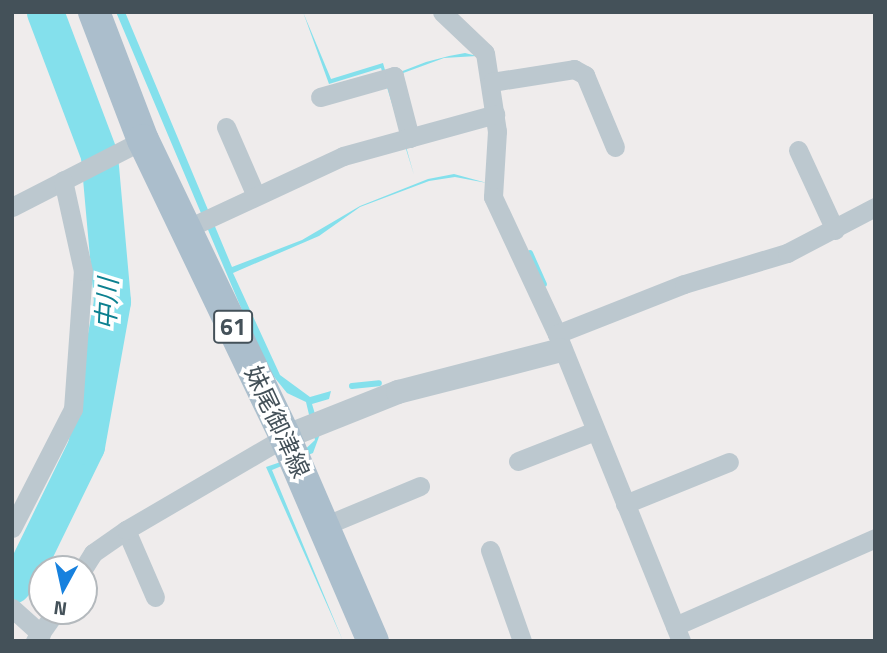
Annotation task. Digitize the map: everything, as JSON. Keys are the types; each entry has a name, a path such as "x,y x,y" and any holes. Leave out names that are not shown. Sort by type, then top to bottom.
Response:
{"main road":[{"name":"妹尾御津線","path":"94,12 137,143 186,229 285,437 373,641"}],"street":[{"path":"442,12 485,53 492,82 495,114 493,197 559,342 678,633"},
{"path":"492,82 574,69 585,75 615,147"},
{"path":"320,97 394,76 410,138"},
{"path":"186,229 343,156 495,114"},
{"path":"226,127 256,197"},
{"path":"12,207 137,143"},
{"path":"798,150 835,230"},
{"path":"12,528 72,409 83,271 63,180"},
{"path":"92,555 126,530 285,437 398,392 559,342 684,284 787,253 875,207"},
{"path":"518,461 595,432"},
{"path":"625,504 729,462"},
{"path":"324,526 420,486"},
{"path":"126,530 155,597"},
{"path":"659,641 875,538"},
{"path":"490,550 522,641"},
{"path":"12,608 38,637"}],"water":[{"path":"116,12 125,12 232,267 302,240 360,206 428,179 454,174 487,183 455,177 429,181 360,207 319,236 233,273 280,375 310,397 331,391 329,399 312,404 318,424 385,407 320,434 313,453 272,470 343,641 266,467 298,456 315,440 306,402 287,393 266,367"},
{"path":"303,12 331,79 383,63 387,77 449,56 465,53 477,56 444,58 387,79 414,175 381,68 329,84"}],"waterway":[{"name":"中川","path":"12,585 26,569 86,446 112,301 99,155 45,12"},
{"path":"530,253 544,284"},
{"path":"352,386 379,383"}]}
